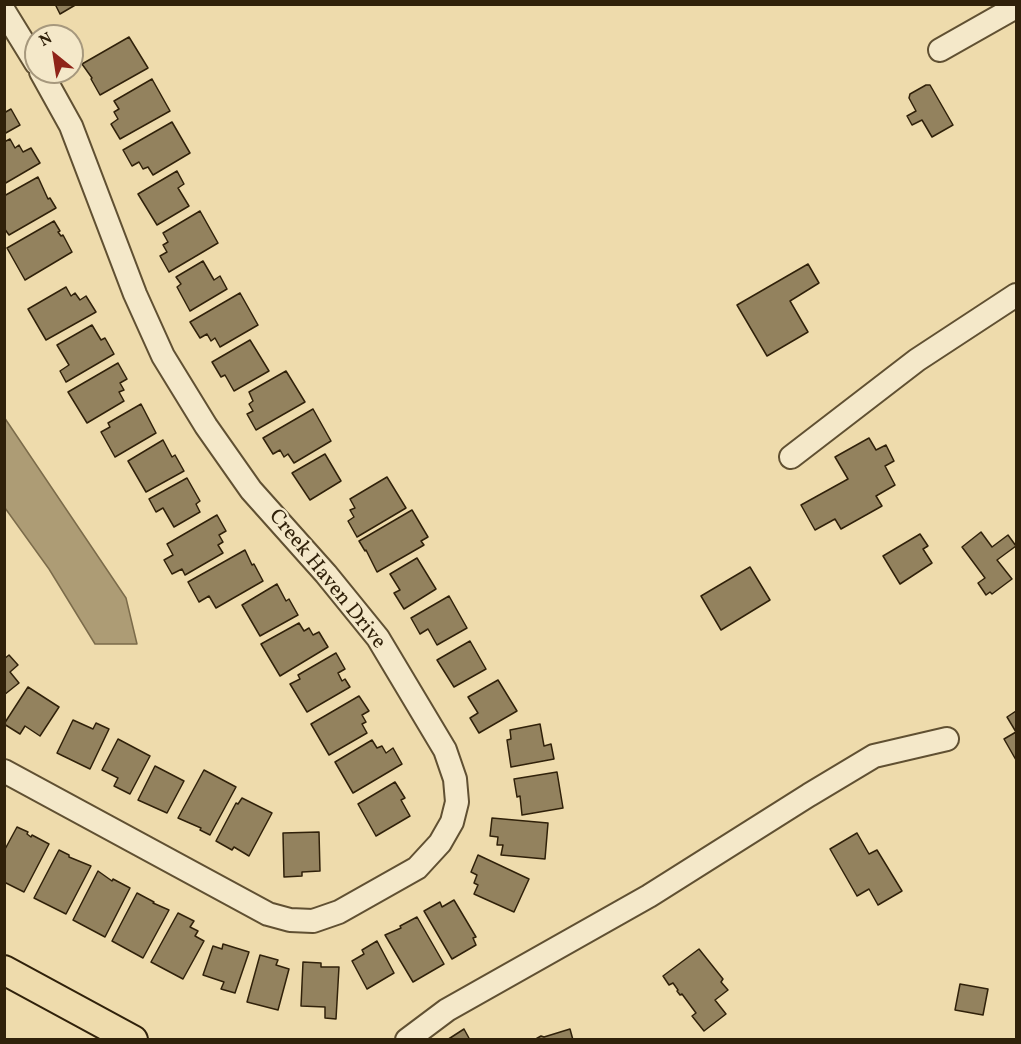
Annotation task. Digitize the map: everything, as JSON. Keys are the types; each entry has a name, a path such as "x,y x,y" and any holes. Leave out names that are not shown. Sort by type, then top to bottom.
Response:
{"main road":[{"path":"4,970 133,1040"}],"street":[{"path":"940,50 1017,7"},
{"path":"4,11 24,44"},
{"name":"Creek Haven Drive","path":"4,771 268,914 290,920 314,921 339,912 417,868 441,843 452,822 457,802 455,778 445,750 378,638 326,574 251,490 206,426 163,356 135,294 71,126 48,84"},
{"path":"791,457 917,360 1017,296"},
{"path":"407,1040 447,1010 648,896 874,756 947,739"}],"shaded area":[{"path":"4,417 126,598 137,644 95,644 49,569 5,508"}],"building":[{"path":"55,4 77,4 60,14"},
{"path":"129,37 148,68 100,95 84,63"},
{"path":"152,79 170,111 120,139 111,124 118,119 114,112 119,109 114,101"},
{"path":"930,85 953,125 932,137 922,120 912,125 907,116 916,111 909,98 910,94"},
{"path":"11,109 20,125 4,134 4,113"},
{"path":"172,122 190,153 153,175 148,167 143,169 139,162 132,166 123,150"},
{"path":"10,139 15,148 19,145 23,152 31,148 40,163 4,184 4,142"},
{"path":"177,171 184,184 178,188 189,206 157,225 138,194"},
{"path":"38,177 48,199 50,198 56,208 9,235 4,228 4,196"},
{"path":"200,211 218,243 169,272 160,256 167,252 163,245 168,242 163,233"},
{"path":"54,221 60,231 58,232 61,236 63,235 72,252 25,280 7,248"},
{"path":"203,261 214,280 220,276 227,289 190,311 177,287 181,284 176,277"},
{"path":"808,264 819,283 790,301 808,332 767,356 737,305"},
{"path":"66,287 71,296 75,293 80,300 86,296 96,312 46,340 28,309"},
{"path":"240,293 258,325 220,347 215,338 211,341 207,334 200,338 190,322"},
{"path":"92,325 101,340 105,338 114,354 66,382 60,371 69,365 57,345"},
{"path":"250,340 269,371 234,391 225,375 221,377 212,362"},
{"path":"118,363 127,379 120,383 124,390 119,392 124,401 87,423 68,392"},
{"path":"286,371 305,402 256,430 247,414 253,411 249,404 253,401 249,392"},
{"path":"141,404 156,433 115,457 101,432 110,427 108,423"},
{"path":"313,409 331,441 294,463 288,454 284,457 280,450 273,454 263,438"},
{"path":"869,438 876,450 886,445 894,461 885,466 895,485 876,496 882,506 841,529 835,519 815,530 801,505 848,479 835,457"},
{"path":"163,440 172,457 175,455 184,471 146,492 128,461"},
{"path":"325,454 341,481 310,500 292,473"},
{"path":"387,477 406,508 357,537 348,521 354,517 350,510 355,508 350,499"},
{"path":"187,478 200,501 196,504 200,512 174,527 163,508 156,512 149,499"},
{"path":"412,510 428,537 421,541 424,545 377,572 359,541"},
{"path":"217,515 226,531 219,535 223,542 218,545 223,553 185,575 182,569 172,574 164,560 173,555 167,544"},
{"path":"981,532 992,547 1008,535 1016,546 997,560 1012,579 992,594 990,592 986,595 978,583 985,578 962,547"},
{"path":"920,534 928,546 923,549 932,563 900,584 883,556"},
{"path":"245,550 263,581 216,608 209,596 199,602 188,582"},
{"path":"417,558 436,589 404,609 394,593 400,590 390,574"},
{"path":"750,567 770,600 721,630 701,596"},
{"path":"277,584 286,601 289,599 298,615 260,636 242,605"},
{"path":"449,596 467,628 437,645 428,629 420,634 411,618"},
{"path":"299,623 304,631 309,628 313,635 319,632 328,647 280,676 261,644"},
{"path":"470,641 486,669 454,687 437,660"},
{"path":"336,653 345,669 338,673 342,681 345,679 350,687 307,712 290,684 300,679 298,675"},
{"path":"9,655 18,665 10,672 19,683 4,695 4,659"},
{"path":"498,680 517,711 479,733 470,718 478,713 468,697"},
{"path":"28,687 59,707 40,736 25,726 20,734 4,724"},
{"path":"359,696 369,711 362,715 366,722 362,724 367,733 329,755 311,724"},
{"path":"1016,711 1016,732 1007,717"},
{"path":"73,720 93,729 96,723 109,729 90,769 57,753"},
{"path":"540,724 544,746 551,744 554,759 511,767 507,740 511,739 510,730"},
{"path":"1016,732 1016,760 1004,739"},
{"path":"118,739 150,756 130,794 114,786 118,778 102,770"},
{"path":"372,740 377,748 382,746 386,753 393,748 402,764 353,793 335,762"},
{"path":"155,766 184,781 167,813 138,800"},
{"path":"204,770 236,787 210,835 200,830 201,828 178,818"},
{"path":"557,772 563,808 522,815 520,796 517,797 514,779"},
{"path":"395,782 405,798 401,800 410,816 376,836 358,804"},
{"path":"242,798 272,813 249,856 234,847 232,850 216,841 236,803 238,804"},
{"path":"492,818 548,823 545,859 501,855 503,845 497,845 498,837 490,836"},
{"path":"17,827 28,832 27,834 31,837 32,835 49,844 24,892 4,882 4,851"},
{"path":"319,832 320,871 302,872 302,876 284,877 283,833"},
{"path":"857,833 869,854 877,850 902,891 878,905 869,889 857,896 830,849"},
{"path":"59,850 91,866 66,914 34,898"},
{"path":"478,855 529,879 514,912 474,894 478,885 474,883 477,875 471,872"},
{"path":"98,871 112,881 113,879 130,888 105,937 73,920"},
{"path":"137,893 169,910 143,958 112,941"},
{"path":"454,900 476,937 473,938 476,945 452,959 424,911 440,902 442,907"},
{"path":"178,913 194,921 190,927 198,931 195,936 204,941 183,979 151,962"},
{"path":"417,917 444,964 413,982 385,935"},
{"path":"377,941 394,973 367,989 352,961 364,954 362,950"},
{"path":"223,944 249,952 235,993 221,989 224,982 203,975 213,946 222,949"},
{"path":"699,949 723,979 721,982 728,990 715,1000 726,1014 704,1031 692,1016 696,1013 682,994 680,995 673,983 669,985 663,976"},
{"path":"260,955 278,960 276,965 289,969 278,1010 247,1002"},
{"path":"303,962 321,963 321,967 339,967 336,1019 325,1018 325,1007 301,1006"},
{"path":"960,984 988,989 983,1015 955,1010"},
{"path":"464,1029 470,1040 447,1040"},
{"path":"570,1029 573,1040 534,1040 541,1036"}]}
